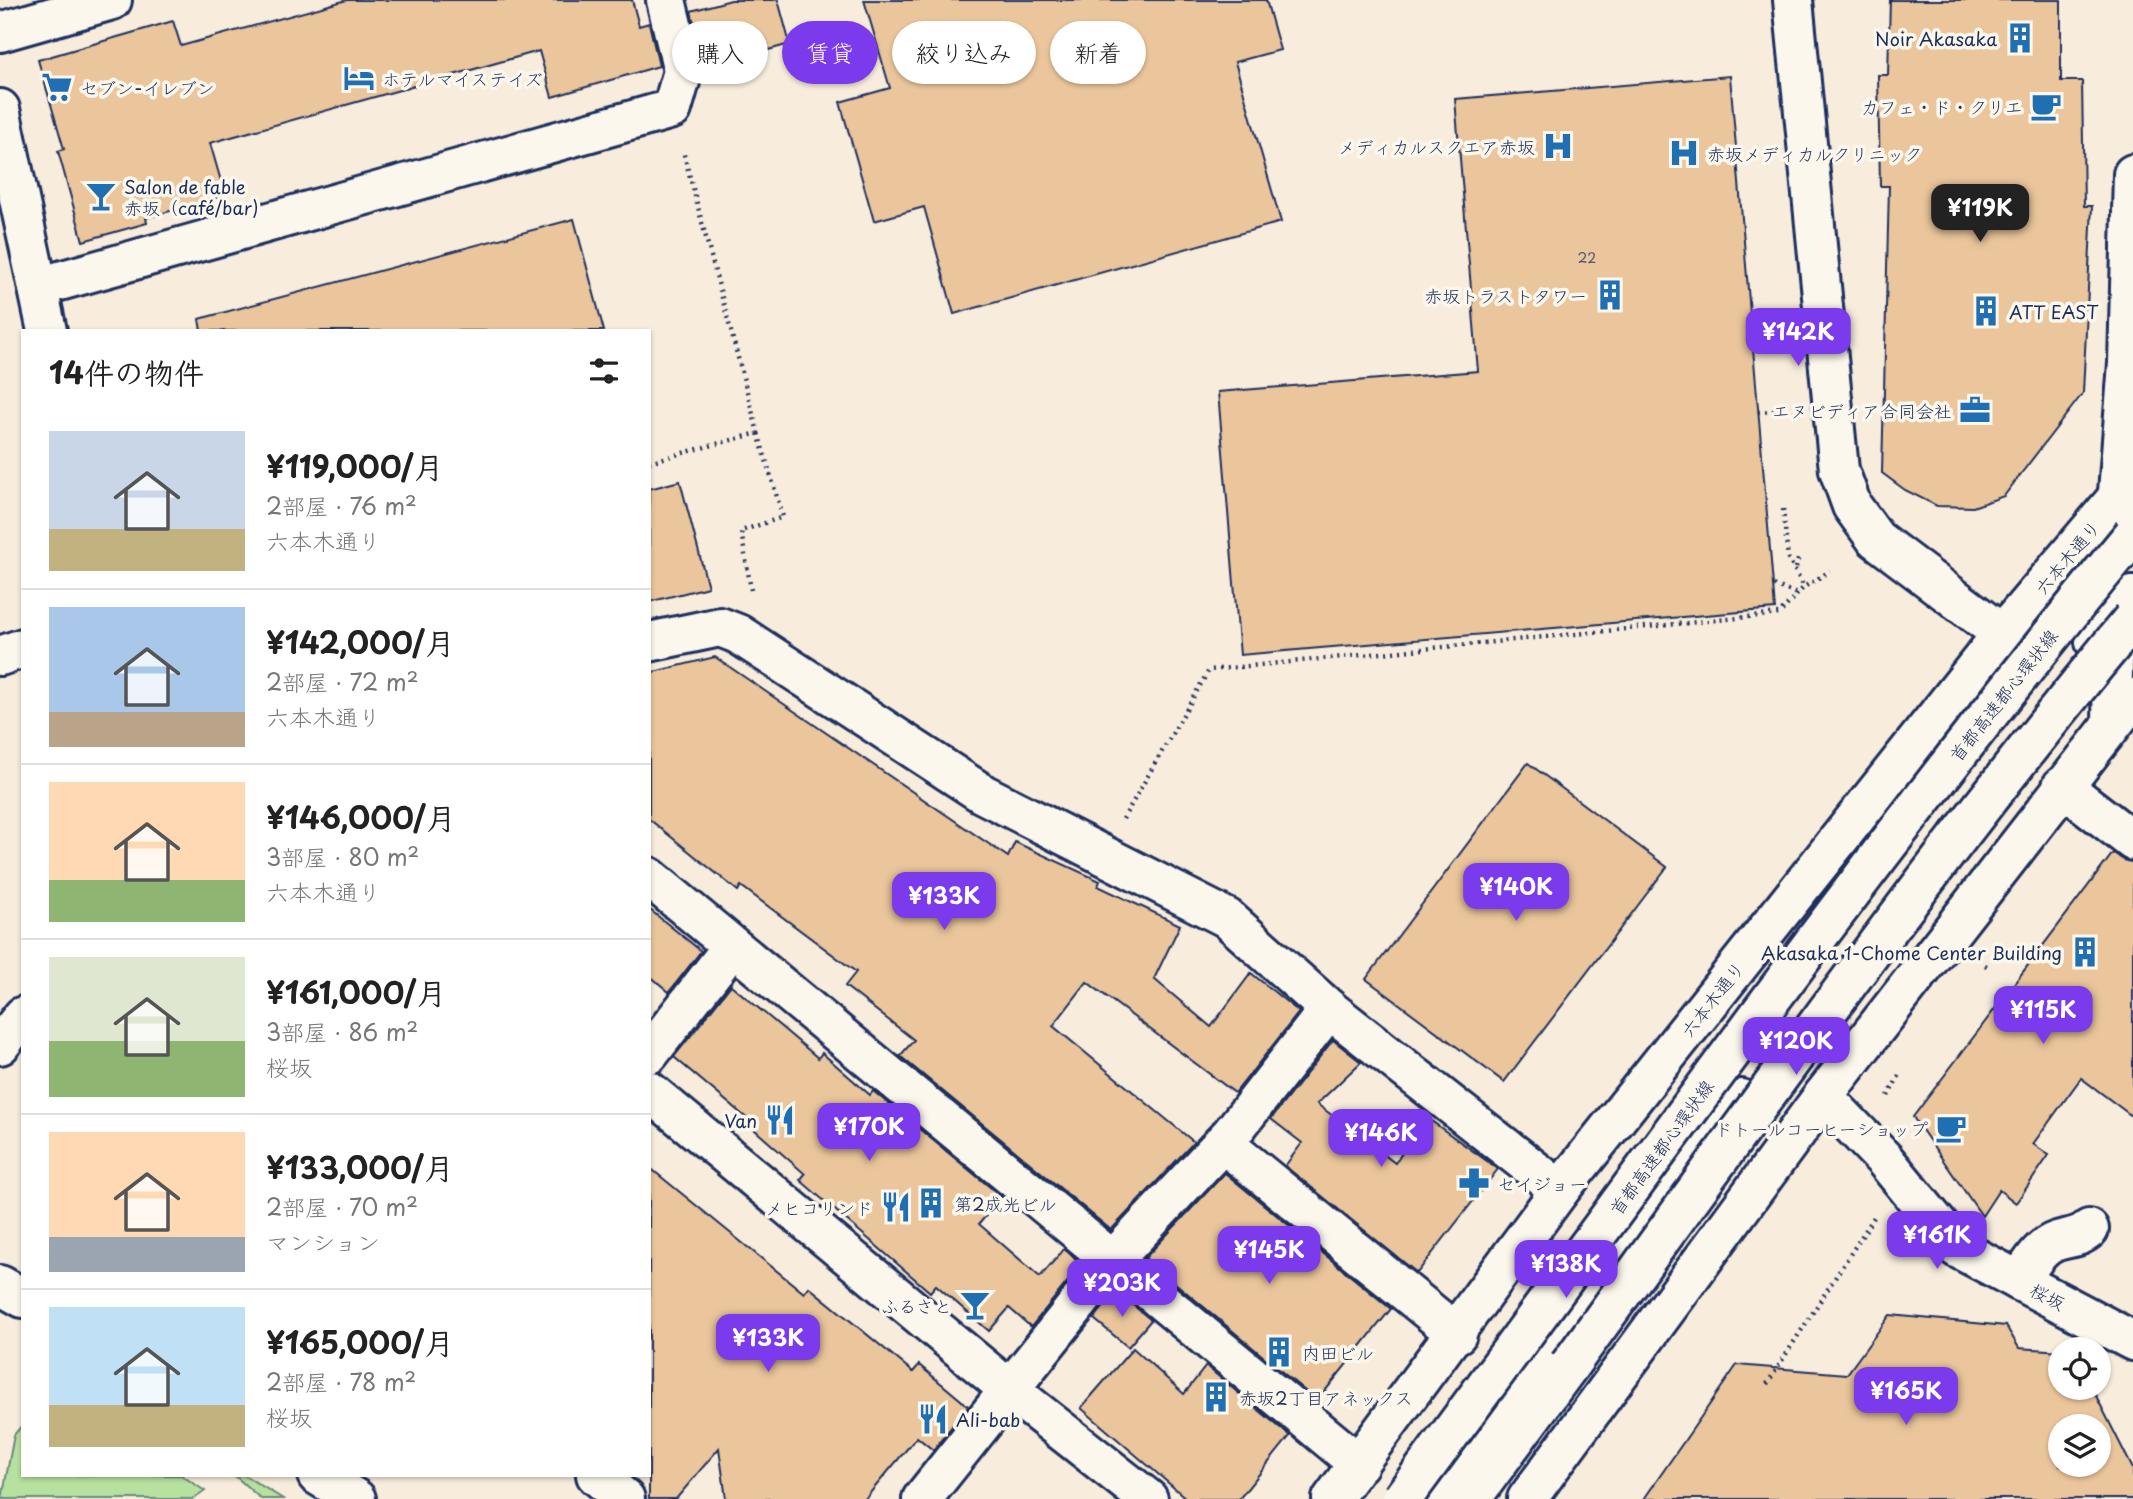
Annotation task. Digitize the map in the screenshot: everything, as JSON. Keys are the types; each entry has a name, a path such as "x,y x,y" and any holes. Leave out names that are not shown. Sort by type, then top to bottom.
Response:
{"main road":[{"path":"0,32 112,0"},
{"path":"38,286 672,109 683,71 666,0"},
{"path":"1793,0 1839,470 1852,506 1876,539 2002,634"},
{"path":"0,108 47,329"},
{"path":"1527,1499 1823,1096 2123,710 2127,611 2127,363 2133,174"},
{"name":"六本木通り","path":"1332,1499 1457,1334 1560,1190 2002,634 2125,488"},
{"name":"首都高速都心環状線","path":"1402,1499 1765,1006 2018,674 2133,535"},
{"path":"1432,1499 2127,611"},
{"path":"1471,1499 1822,1020 2058,709 2127,611"},
{"path":"651,642 720,627 738,634 983,794 1227,918 1329,1009 1560,1190"},
{"path":"0,656 21,649"},
{"path":"2062,786 2133,841"},
{"path":"651,879 1359,1464"},
{"path":"651,1051 732,947"},
{"path":"922,1499 1011,1391 1113,1260 1223,1143 1329,1009"},
{"path":"0,1045 21,1019"},
{"path":"651,1093 1011,1391 1148,1499"},
{"name":"桜坂","path":"1823,1096 1884,1159 1957,1248 2133,1341"},
{"path":"1223,1143 1457,1334"},
{"path":"1454,1499 1647,1241 1751,1193"},
{"path":"2019,1281 2040,1251 2056,1241 2082,1235 2089,1229"},
{"path":"0,1285 21,1297"},
{"path":"320,1477 356,1499"},
{"path":"598,1477 625,1499"}],"path":[{"path":"672,109 783,517 741,531 751,590"},
{"path":"1758,412 1797,410"},
{"path":"651,461 758,433"},
{"path":"1783,509 1788,558 1804,587"},
{"path":"1796,569 1799,555"},
{"path":"1118,827 1209,670 1779,614 1804,587 1830,571"},
{"path":"1774,585 1797,594"},
{"path":"1985,965 1991,968"},
{"path":"1888,1096 1899,1076"},
{"path":"1767,1384 1882,1203"}],"green space":[{"path":"21,1426 21,1477 184,1477 205,1491 194,1499 2,1499 14,1435"},
{"path":"236,1477 247,1477 283,1499 261,1499"}],"building":[{"path":"347,0 632,0 639,26 649,23 659,66 552,97 539,51 210,143 225,195 146,218 147,223 83,241 58,151 64,149 38,60 173,21 181,46"},
{"path":"731,0 778,0 784,21 782,46 768,50 768,21 694,21 691,11"},
{"path":"864,0 1266,0 1280,50 1235,62 1281,222 954,314 924,207 874,221 840,102 890,88 878,47 878,21 870,21"},
{"path":"1890,0 2061,0 2061,81 2082,81 2084,206 2092,206 2083,393 2004,496 1973,507 1937,506 1905,490 1882,473 1889,186 1880,186 1878,75 1888,75"},
{"name":"赤坂トラストタワー","path":"1730,76 1775,609 1240,655 1218,392 1478,371 1455,99"},
{"path":"574,219 603,329 201,329 199,319"},
{"path":"680,481 708,587 651,601 651,488"},
{"path":"715,657 1008,857 1015,842 1100,881 1098,886 1180,925 1154,979 1211,1027 1251,973 1299,1012 1235,1093 1087,982 1053,1026 1194,1142 1111,1230 900,1056 914,1040 845,986 856,972 741,886 738,891 651,821 651,673"},
{"path":"1528,763 1667,867 1504,1082 1366,979"},
{"path":"2113,853 2133,862 2133,1117 2081,1078 2033,1144 2049,1155 2016,1203 1999,1190 1982,1216 1913,1117"},
{"path":"651,911 701,951 669,992 651,977"},
{"path":"731,985 818,1058 822,1053 870,1095 873,1091 1002,1197 979,1224 1040,1277 1064,1249 1082,1264 1031,1327 1009,1308 989,1331 936,1285 930,1292 800,1180 805,1174 755,1130 757,1127 674,1057"},
{"path":"1333,1040 1361,1062 1317,1104 1395,1163 1427,1118 1498,1169 1417,1273 1285,1166 1302,1143 1271,1119"},
{"path":"651,1169 804,1293 809,1287 913,1372 919,1365 968,1406 933,1450 917,1437 865,1499 726,1499 719,1448 676,1499 649,1499"},
{"path":"1225,1173 1391,1309 1317,1401 1145,1258"},
{"path":"1116,1291 1151,1320 1128,1347 1094,1319"},
{"path":"1890,1315 2006,1326 2019,1348 2048,1350 2048,1400 2098,1400 2105,1414 2048,1414 2048,1477 2111,1477 2111,1426 2133,1469 2133,1499 1644,1499 1737,1365 1847,1374"},
{"name":"赤坂2丁目アネックス","path":"1133,1348 1184,1394 1206,1366 1290,1436 1239,1499 1187,1499 1081,1408"}],"place":[{"name":"Noir Akasaka","path":"2020,38"},
{"name":"ホテルマイステイズ","path":"359,78"},
{"name":"セブン-イレブン","path":"57,87"},
{"name":"カフェ・ド・クリエ","path":"2046,106"},
{"name":"メディカルスクエア赤坂","path":"1558,146"},
{"name":"赤坂メディカルクリニック","path":"1684,153"},
{"name":"Salon de fable 赤坂（café/bar)","path":"101,196"},
{"name":"赤坂トラストタワー","path":"1610,295"},
{"name":"ATT EAST","path":"1986,311"},
{"name":"エヌビディア合同会社","path":"1975,410"},
{"name":"Akasaka 1-Chome Center Building","path":"2085,952"},
{"name":"Van","path":"780,1120"},
{"name":"ドトールコーヒーショップ","path":"1951,1128"},
{"name":"セイジョー","path":"1474,1183"},
{"name":"第2成光ビル","path":"931,1203"},
{"name":"メヒコリンド","path":"896,1207"},
{"name":"ふるさと","path":"975,1305"},
{"name":"内田ビル","path":"1279,1352"},
{"name":"赤坂2丁目アネックス","path":"1216,1397"},
{"name":"Ali-bab","path":"933,1419"}]}
